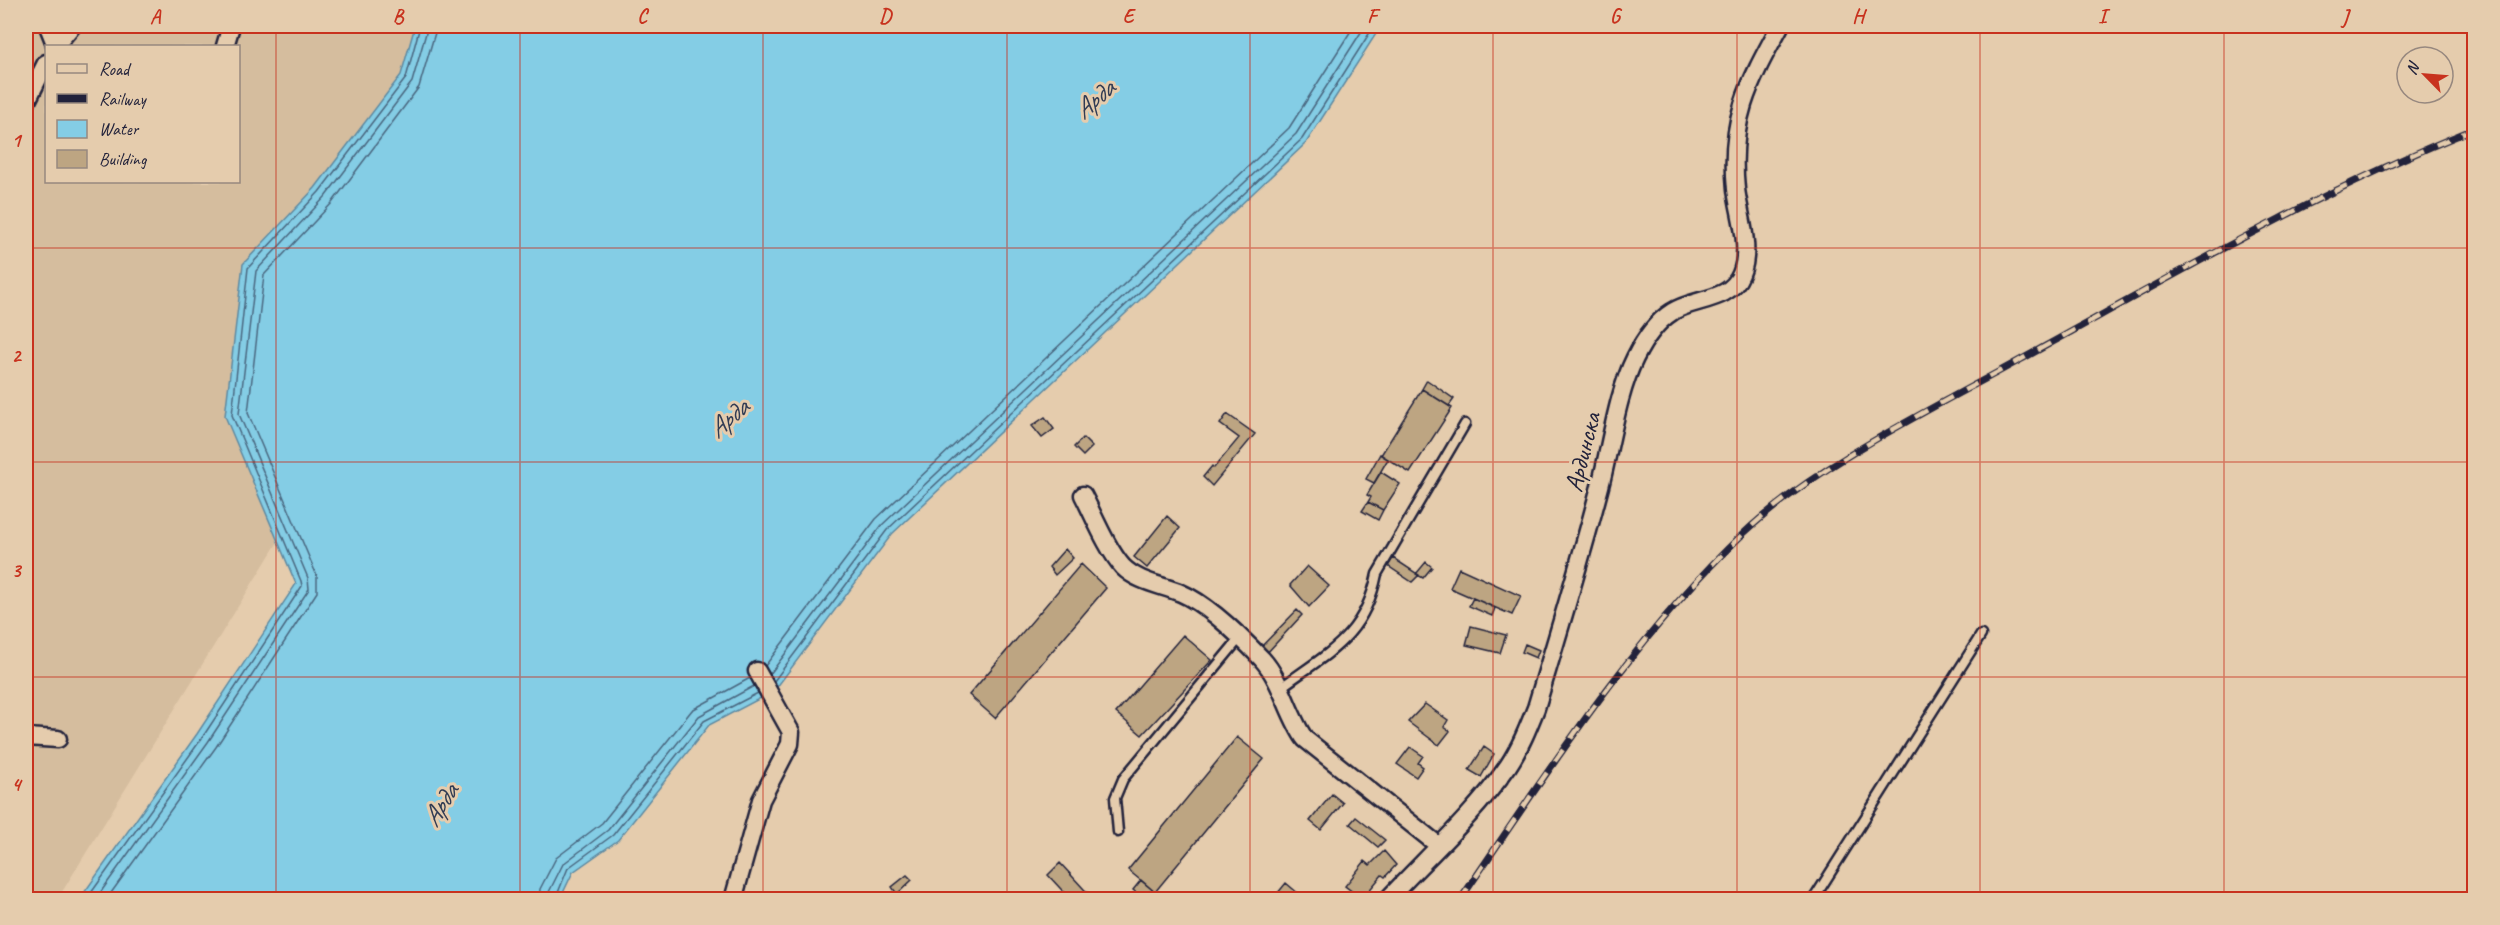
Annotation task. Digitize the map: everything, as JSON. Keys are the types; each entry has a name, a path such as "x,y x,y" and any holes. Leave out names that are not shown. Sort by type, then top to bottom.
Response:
{"street":[{"path":"48,26 55,45"},
{"path":"56,45 72,26"},
{"path":"225,45 231,26"},
{"name":"Ардинска","path":"1387,900 1486,795 1508,765 1528,727 1536,708 1598,494 1624,387 1634,359 1646,339 1672,312 1722,294 1735,285 1741,274 1744,244 1736,189 1736,129 1741,104 1750,80 1780,26"},
{"path":"26,103 45,65"},
{"path":"1083,495 1124,567 1141,578 1182,593 1204,606 1263,660 1272,674 1293,722 1305,739 1438,845"},
{"path":"733,900 761,800 790,744 791,732 757,671"},
{"path":"26,737 58,739"}],"lane":[{"path":"1279,689 1351,634 1373,595 1377,574 1466,424"},
{"path":"1813,900 1982,635"},
{"path":"1118,832 1116,798 1123,779 1239,639"}],"shaded area":[{"path":"26,26 596,26 57,900 26,899"}],"water":[{"name":"Арда","path":"415,26 1381,26 1306,143 892,534 774,691 709,725 618,840 573,872 560,899 79,900 197,734 296,584 225,416 243,264 315,188 401,75"}],"building":[{"path":"1427,380 1454,399 1449,406 1422,389"},
{"path":"1422,389 1452,408 1410,473 1381,455"},
{"path":"1227,414 1255,434 1212,486 1203,477 1212,466 1214,468 1239,438 1220,424"},
{"path":"1045,417 1054,429 1042,438 1032,426"},
{"path":"1083,438 1092,447 1083,456 1074,447"},
{"path":"1380,454 1388,459 1374,483 1366,479"},
{"path":"1381,472 1400,484 1383,510 1368,502 1371,497 1367,495"},
{"path":"1368,502 1383,510 1378,520 1362,511"},
{"path":"1167,516 1180,528 1147,568 1134,557"},
{"path":"1065,549 1073,558 1055,575 1049,567"},
{"path":"1393,558 1419,575 1412,582 1388,566"},
{"path":"1426,562 1432,567 1423,578 1416,574"},
{"path":"1081,564 1106,588 995,718 969,695"},
{"path":"1307,566 1329,586 1309,607 1290,585"},
{"path":"1459,568 1521,596 1512,615 1450,588"},
{"path":"1473,598 1495,608 1492,616 1469,606"},
{"path":"1297,610 1302,615 1266,654 1259,649"},
{"path":"1471,626 1506,635 1500,653 1466,645"},
{"path":"1183,635 1212,660 1142,735 1116,713"},
{"path":"1525,644 1539,650 1536,658 1522,652"},
{"path":"1425,704 1448,720 1444,727 1450,731 1439,745 1408,722"},
{"path":"1237,737 1264,759 1155,892 1128,870"},
{"path":"1410,747 1423,756 1418,763 1423,767 1416,777 1397,764"},
{"path":"1484,747 1494,754 1481,777 1469,770"},
{"path":"1332,794 1343,803 1321,830 1310,821"},
{"path":"1356,817 1385,840 1378,847 1350,824"},
{"path":"1384,851 1396,865 1385,877 1382,875 1362,899 1345,886 1365,861 1370,865"},
{"path":"1060,863 1094,900 1071,900 1048,875"},
{"path":"907,875 912,880 897,894 892,887"},
{"path":"1141,880 1155,892 1149,900 1145,900 1133,890"},
{"path":"1286,883 1306,900 1272,900"}],"railway":[{"path":"1460,900 1593,709 1665,617 1744,533 1806,483 1913,418 2187,267 2357,180 2474,129"}]}
